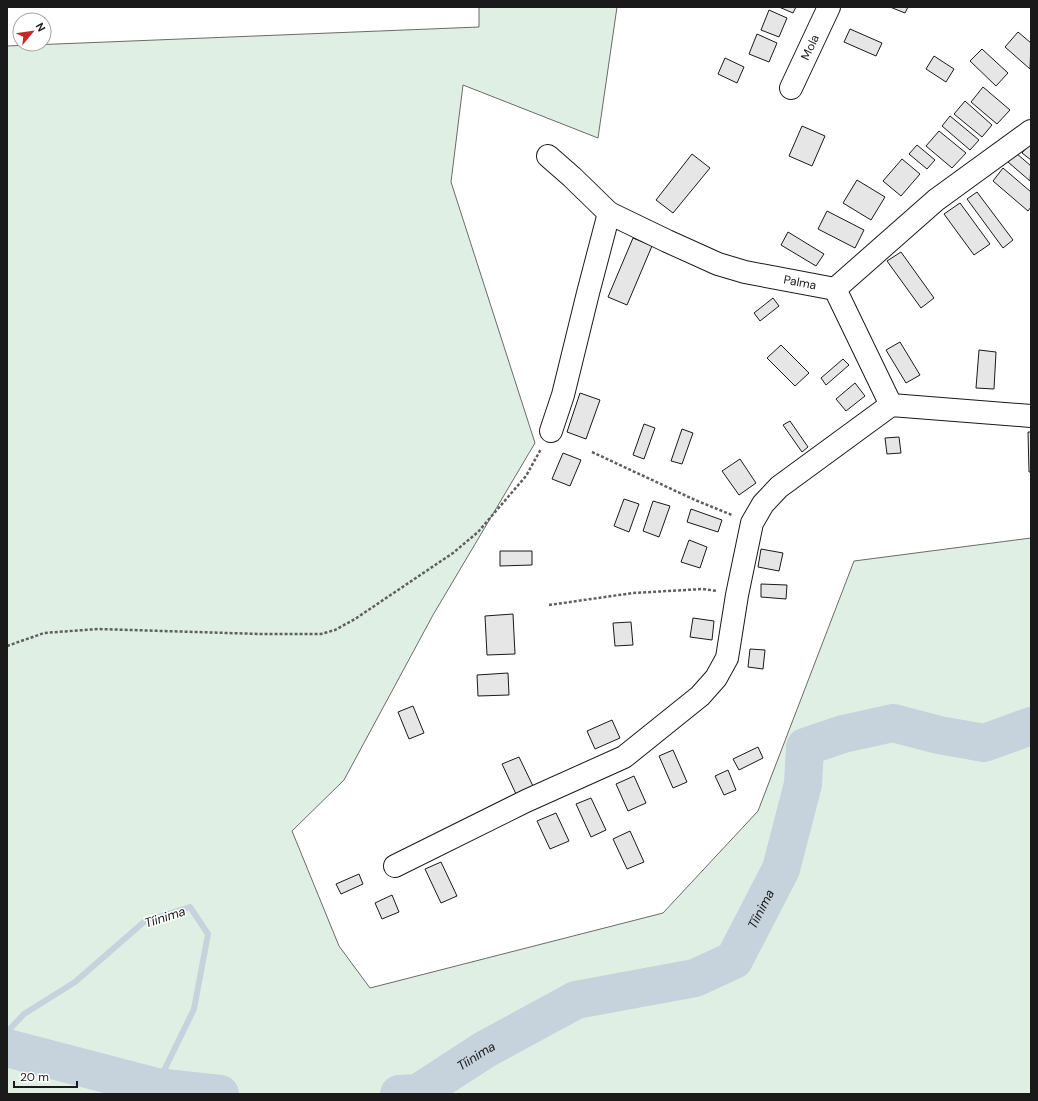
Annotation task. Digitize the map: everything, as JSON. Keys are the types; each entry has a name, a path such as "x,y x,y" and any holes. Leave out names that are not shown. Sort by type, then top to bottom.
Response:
{"street":[{"name":"Mola","path":"791,88 830,7"},
{"path":"891,405 835,289 936,200 1031,131"},
{"name":"Palma","path":"548,156 609,213 667,241 718,264 745,272 835,289"},
{"path":"551,431 563,395 609,213"},
{"path":"395,866 526,801 624,757 700,696 716,678 727,658 737,595 752,523 763,504 779,487 891,405 1031,416"}],"path":[{"path":"7,646 44,633 98,629 261,634 321,634 335,630 355,619 454,553 478,532 526,476 551,431"},
{"path":"592,452 694,500 752,523"},
{"path":"549,605 633,593 666,590 703,589 737,595"}],"green space":[{"path":"479,7 617,7 598,138 463,85 451,182 535,443 433,615 344,780 292,831 339,946 370,988 663,913 758,811 854,561 1031,538 1031,1094 7,1094 7,46 12,46 12,52 52,52 52,44 479,27"}],"building":[{"path":"779,7 796,7 793,13"},
{"path":"890,7 908,7 905,13"},
{"path":"769,10 787,18 779,37 761,30"},
{"path":"850,29 882,43 876,56 844,42"},
{"path":"1018,32 1031,43 1030,69 1005,47"},
{"path":"757,34 777,43 769,62 749,54"},
{"path":"982,49 1008,73 996,86 970,61"},
{"path":"934,56 954,69 946,82 926,69"},
{"path":"725,58 744,67 737,83 718,74"},
{"path":"983,87 1010,110 997,124 971,102"},
{"path":"965,101 992,125 982,137 954,114"},
{"path":"950,116 979,140 970,150 942,126"},
{"path":"802,126 825,136 812,166 789,156"},
{"path":"939,131 966,153 952,168 926,146"},
{"path":"1031,142 1031,160 1022,153"},
{"path":"917,145 935,160 927,169 909,154"},
{"path":"1016,153 1031,166 1030,181 1008,162"},
{"path":"692,154 710,168 673,213 656,200"},
{"path":"902,159 920,174 901,196 883,181"},
{"path":"1003,168 1031,192 1031,207 1028,211 993,181"},
{"path":"857,180 885,197 871,220 843,203"},
{"path":"977,192 1013,240 1003,248 967,199"},
{"path":"960,203 990,244 974,255 944,214"},
{"path":"827,211 864,230 855,248 818,229"},
{"path":"788,232 824,254 816,266 781,245"},
{"path":"633,238 652,246 627,305 608,297"},
{"path":"901,252 934,298 921,308 887,261"},
{"path":"773,298 779,306 760,321 754,313"},
{"path":"900,342 920,375 906,383 886,350"},
{"path":"781,345 809,373 795,386 767,358"},
{"path":"979,350 996,352 994,389 976,388"},
{"path":"843,359 849,365 826,385 821,378"},
{"path":"855,383 865,396 846,411 836,399"},
{"path":"580,393 600,400 586,439 567,432"},
{"path":"790,421 808,447 802,452 783,425"},
{"path":"644,424 655,428 644,459 633,455"},
{"path":"682,429 693,433 682,464 671,461"},
{"path":"1028,432 1031,432 1031,472 1029,472"},
{"path":"899,437 901,453 887,454 885,438"},
{"path":"563,453 581,460 570,486 552,479"},
{"path":"740,459 756,483 739,495 722,471"},
{"path":"624,499 639,504 629,532 614,526"},
{"path":"653,501 670,506 659,537 643,531"},
{"path":"691,509 722,520 718,532 687,522"},
{"path":"689,540 707,547 700,568 681,562"},
{"path":"761,549 783,553 779,571 758,567"},
{"path":"500,551 532,551 532,565 500,566"},
{"path":"761,584 787,585 786,599 761,597"},
{"path":"513,614 515,654 487,655 485,616"},
{"path":"693,618 714,621 712,640 690,637"},
{"path":"631,622 633,645 615,646 613,623"},
{"path":"750,649 765,650 763,669 748,667"},
{"path":"508,673 509,695 478,696 477,675"},
{"path":"413,706 424,733 409,739 398,712"},
{"path":"612,720 620,738 595,749 587,731"},
{"path":"758,747 763,758 739,770 733,759"},
{"path":"673,750 687,782 673,788 659,756"},
{"path":"519,757 533,786 516,794 502,764"},
{"path":"728,770 736,790 724,795 715,776"},
{"path":"634,776 646,803 628,811 616,784"},
{"path":"591,798 606,830 591,837 576,804"},
{"path":"556,813 569,841 550,849 537,821"},
{"path":"630,831 644,862 627,869 613,839"},
{"path":"441,862 457,896 441,903 425,869"},
{"path":"359,874 363,884 341,894 336,884"},
{"path":"392,895 399,912 382,919 375,903"}],"waterway":[{"name":"Tíinima","path":"399,1094 418,1093 484,1050 576,1000 695,978 734,960 781,869 803,784 805,747 843,734 893,723 939,735 984,743 1031,726"},
{"name":"Tíinima","path":"7,1032 24,1014 75,982 145,921 190,907 208,934 194,1009 156,1087 157,1094"},
{"name":"Tíinima","path":"7,1048 156,1087 220,1094"}]}
